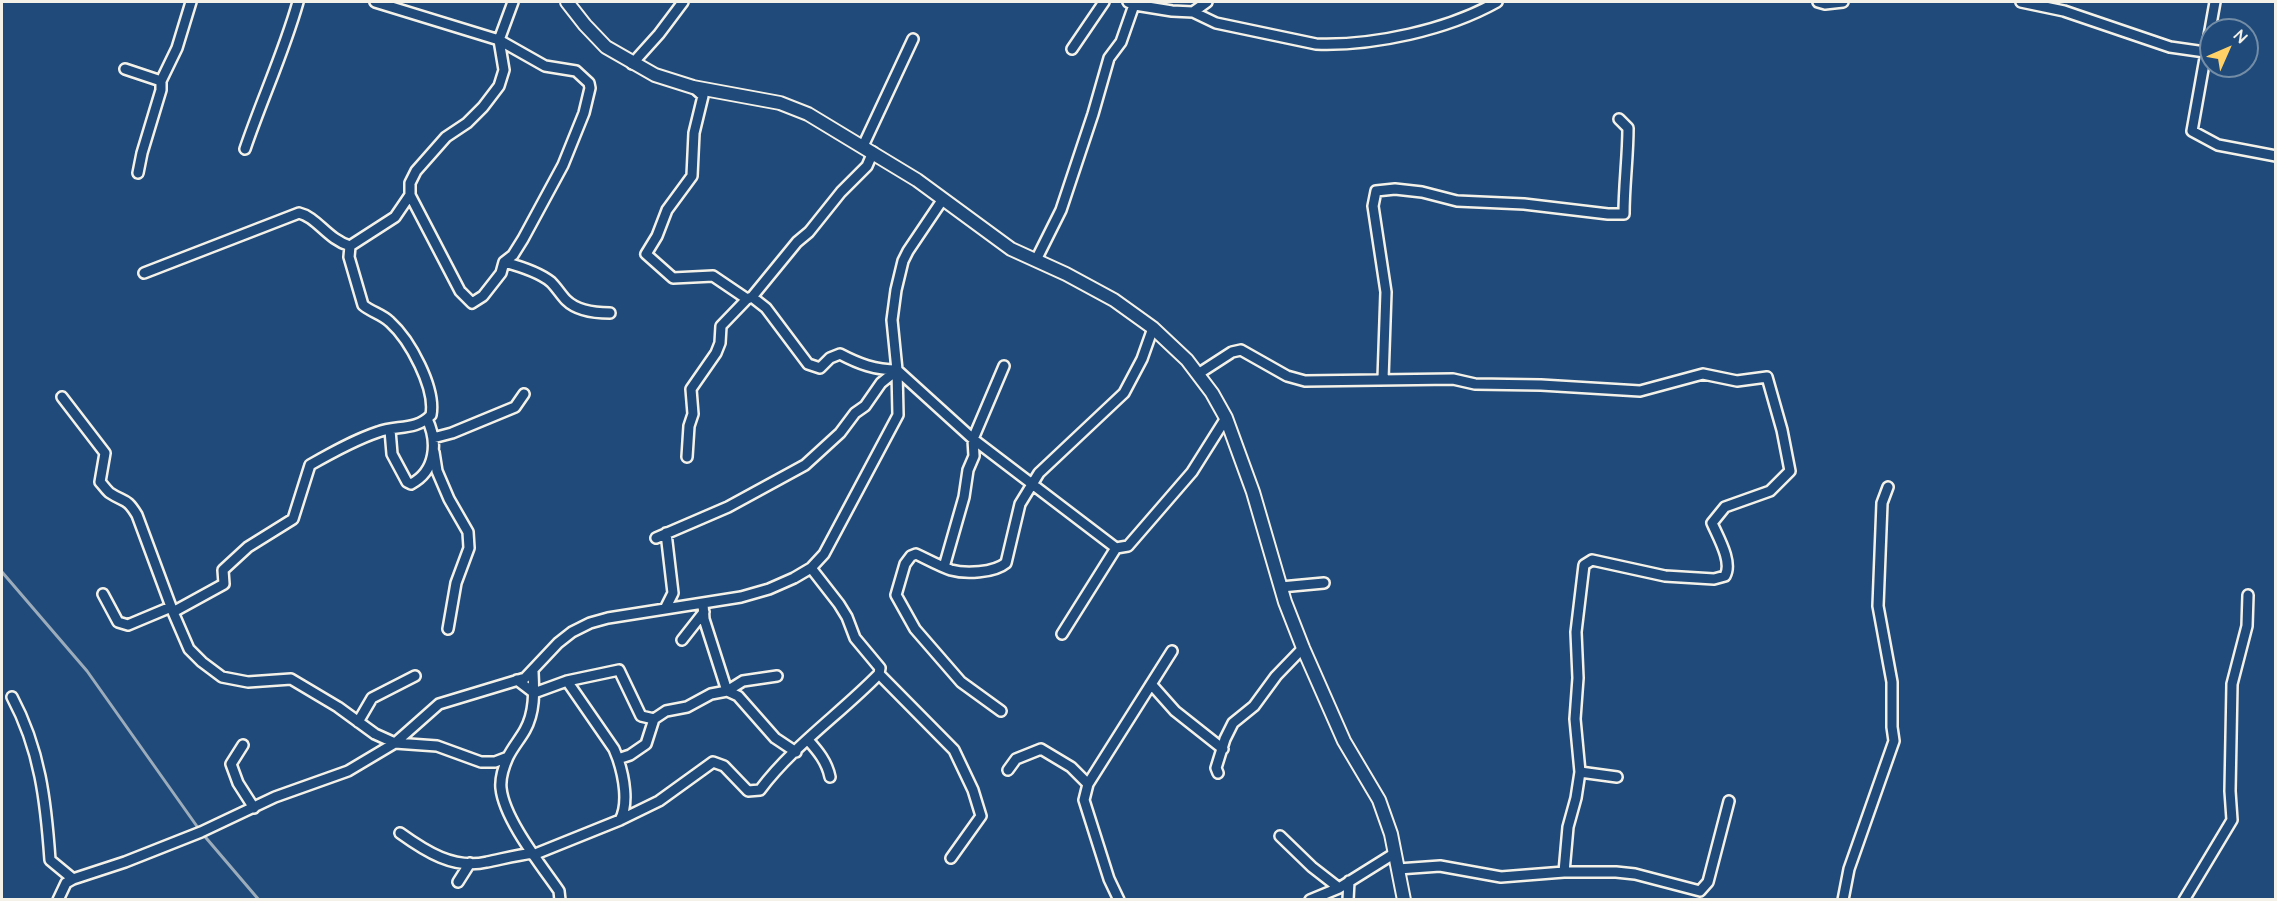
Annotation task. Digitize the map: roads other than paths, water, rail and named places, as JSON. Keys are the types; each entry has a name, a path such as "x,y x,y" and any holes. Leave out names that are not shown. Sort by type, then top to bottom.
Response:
{"street":[{"path":"138,173 161,90 161,81 177,48 191,2"},
{"path":"245,149 260,105 289,36 298,2"},
{"path":"375,2 499,40 546,66 576,71 585,78 590,88 584,113 563,165 524,239 513,255 504,262 501,273 483,296 472,303 460,291 410,195 410,183 416,171 432,152 446,137 467,123 499,86 504,70 499,40 513,2"},
{"path":"567,2 606,47 632,64 655,75 693,87 780,103 808,114 868,149 943,199 1011,249 1114,300 1153,328 1186,360 1212,393 1226,418 1253,492 1281,587 1303,648 1344,741 1379,800 1395,853 1404,900"},
{"path":"632,64 683,2"},
{"path":"1072,49 1104,2"},
{"path":"1193,12 1207,2"},
{"path":"1036,260 1062,210 1090,124 1108,58 1120,42 1133,3 1172,11 1193,12 1216,23 1316,44 1332,45 1414,34 1455,21 1497,2"},
{"path":"1818,2 1825,4 1843,2"},
{"path":"2021,2 2064,11 2170,47 2199,51"},
{"path":"2212,18 2215,2"},
{"path":"687,457 688,426 693,414 691,388 716,353 720,343 721,326 750,298 841,192 867,166 868,149 913,39"},
{"path":"125,69 161,81"},
{"path":"2201,78 2192,131 2218,145 2276,156"},
{"path":"693,87 704,96 694,133 692,176 667,210 657,236 646,254 673,278 713,276 766,308 808,364 820,368 830,358 840,354 864,366 882,370 897,370 973,439 1116,548 1128,546 1177,489 1209,447 1226,418"},
{"path":"1383,380 1386,292 1374,206 1376,191 1395,189 1422,192 1457,201 1524,204 1624,214 1628,128 1618,119"},
{"path":"350,246 395,217 410,195"},
{"path":"58,900 62,888 73,879 136,858 275,797 348,771 395,743 439,704 525,678 558,643 572,632 590,623 665,609 704,607 769,589 812,568 824,554 850,508 898,415 897,370 892,320 896,290 903,261 943,199"},
{"path":"144,273 299,213 306,214 334,239 350,246"},
{"path":"104,594 118,622 128,625 172,610 224,584 223,570 248,547 293,519 310,465 380,431 422,423 427,419 432,411 423,371 408,342 392,323 363,305 349,257 350,246"},
{"path":"504,262 519,266 550,282 568,302 578,308 594,313 610,313"},
{"path":"1001,711 961,682 915,628 896,595 905,564 911,556 916,555 953,570 995,569 1006,563 1020,504 1039,473 1124,393 1142,359 1153,328"},
{"path":"1197,374 1232,352 1241,350 1287,376 1305,381 1453,379 1475,384 1640,390 1703,374 1737,381 1767,377 1782,430 1790,471 1770,490 1725,507 1712,523 1728,563 1728,572 1725,576 1714,579 1665,576 1592,560 1584,565 1576,632 1578,678 1575,719 1580,772 1568,827 1563,872"},
{"path":"944,567 974,456 973,439 1004,366"},
{"path":"656,538 728,507 805,465 840,433 855,414 865,406 881,383 897,370"},
{"path":"433,438 452,433 515,407 524,394"},
{"path":"62,397 105,453 100,482 110,493 123,498 131,505 137,515 172,610 189,649 201,662 222,677 248,682 291,679 338,707 375,734 395,743 437,746 481,762 495,762 508,757"},
{"path":"427,419 433,438 437,471 449,499 468,532 469,548 456,583 448,629"},
{"path":"390,430 392,454 407,482 411,484 417,481 428,468 434,452"},
{"path":"1844,900 1849,869 1894,741 1892,682 1878,606 1882,503 1888,487"},
{"path":"665,609 673,593 666,533"},
{"path":"1062,634 1116,548"},
{"path":"400,833 434,855 454,862 485,863 504,857 533,854 620,820 659,801 713,762 724,766 748,791 760,790 772,774 853,701 879,674 880,669 876,661 855,638 843,610 812,568"},
{"path":"1281,587 1324,583"},
{"path":"2184,900 2232,820 2230,791 2232,684 2247,626 2248,595"},
{"path":"682,640 704,607"},
{"path":"704,607 727,691"},
{"path":"1218,773 1216,768 1225,739 1233,723 1254,706 1276,676 1303,648"},
{"path":"1119,900 1109,879 1084,800 1088,784 1172,651"},
{"path":"534,693 567,681 619,670 641,716 654,719"},
{"path":"533,672 534,693 531,717 508,757 500,787 505,804 533,854 558,891 560,900"},
{"path":"879,674 954,750 973,790 981,816 951,858"},
{"path":"358,722 372,698 415,676"},
{"path":"618,759 630,755 646,744 654,719 666,711 687,707 711,694 727,691 743,681 777,676"},
{"path":"517,680 534,693"},
{"path":"567,681 615,749 623,776 624,812 620,820"},
{"path":"1150,684 1175,711 1222,749"},
{"path":"727,691 738,696 775,738 796,752"},
{"path":"12,697 24,720 45,792 50,860 73,879"},
{"path":"808,740 818,751 830,777"},
{"path":"243,745 231,764 238,783 254,808"},
{"path":"1008,770 1016,759 1041,749 1071,767 1088,784"},
{"path":"1580,772 1617,777"},
{"path":"1398,869 1440,866 1502,877 1563,872 1635,874 1700,891 1708,882 1729,801"},
{"path":"1280,836 1338,888"},
{"path":"1310,900 1338,888 1395,853"},
{"path":"458,882 470,863"},
{"path":"1348,900 1349,881"}],"waterway":[{"path":"2,572 87,671 201,832 259,900"}]}
